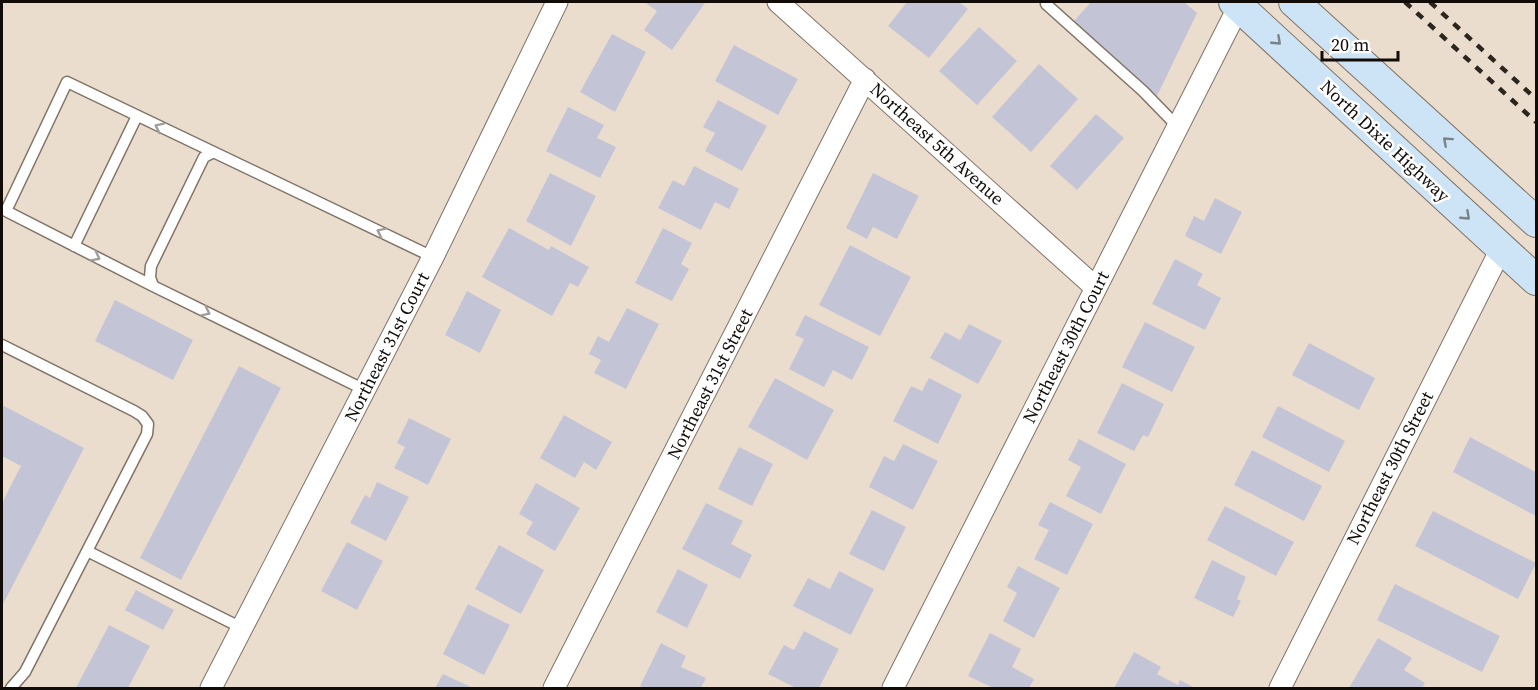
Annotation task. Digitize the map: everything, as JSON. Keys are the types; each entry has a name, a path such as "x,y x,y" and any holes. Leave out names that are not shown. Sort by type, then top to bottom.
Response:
{"main road":[{"path":"1294,2 1536,222"},
{"name":"North Dixie Highway","path":"1236,4 1536,280"}],"street":[{"name":"Northeast 31st Court","path":"211,688 433,257 557,2"},
{"name":"Northeast 5th Avenue","path":"778,2 1096,288"},
{"name":"Northeast 30th Court","path":"893,688 1178,127 1236,4"},
{"name":"Northeast 31st Street","path":"554,688 865,79"},
{"name":"Northeast 30th Street","path":"1280,688 1502,249"}],"lane":[{"path":"1048,2 1046,4 1143,91 1178,127"},
{"path":"365,390 6,211 67,82 433,257"},
{"path":"74,246 137,116"},
{"path":"153,286 150,277 151,266 204,157 212,153"},
{"path":"2,345 134,411 148,424 147,434 25,672 11,688"},
{"path":"87,551 242,628"}],"building":[{"path":"644,2 705,3 672,50 644,30 657,11"},
{"path":"907,2 959,2 968,9 929,58 888,26"},
{"path":"1091,2 1184,2 1197,13 1157,96 1074,21"},
{"path":"979,27 1017,61 977,105 939,71"},
{"path":"612,34 646,52 615,112 580,92"},
{"path":"734,45 798,79 778,115 715,81"},
{"path":"1039,64 1078,99 1031,152 992,117"},
{"path":"718,100 767,126 742,171 705,151 715,133 703,127"},
{"path":"568,107 604,125 597,138 616,147 600,178 546,151"},
{"path":"1096,114 1124,138 1077,190 1050,166"},
{"path":"694,166 739,189 729,209 715,202 701,230 658,208 673,180 684,186"},
{"path":"550,173 596,196 571,246 526,221"},
{"path":"873,173 919,196 897,239 873,227 867,239 846,228"},
{"path":"1215,198 1242,212 1221,254 1185,236 1194,216 1204,221"},
{"path":"509,228 549,250 551,246 589,267 578,287 570,283 552,316 482,277"},
{"path":"663,228 692,243 681,264 689,269 672,301 635,283"},
{"path":"850,245 911,277 880,336 819,305"},
{"path":"1175,259 1203,274 1197,285 1221,298 1205,330 1152,304"},
{"path":"467,291 501,310 480,353 445,335"},
{"path":"115,300 193,340 173,380 95,341"},
{"path":"627,308 659,324 626,389 594,373 601,360 589,354 598,336 609,342"},
{"path":"805,315 869,347 852,380 833,370 824,387 789,369 804,339 795,335"},
{"path":"1145,322 1195,347 1172,392 1122,367"},
{"path":"969,324 1002,341 978,384 930,358 945,332 960,340"},
{"path":"1309,343 1375,378 1359,410 1292,375"},
{"path":"239,366 281,388 181,580 140,558"},
{"path":"775,378 834,410 807,460 748,427"},
{"path":"929,378 962,395 938,444 893,421 911,386 922,391"},
{"path":"1122,383 1164,404 1148,437 1143,435 1134,451 1097,433"},
{"path":"2,405 84,448 2,606 2,503 21,466 2,456"},
{"path":"1278,406 1345,441 1329,472 1262,437"},
{"path":"564,415 612,442 596,470 584,462 575,478 540,458"},
{"path":"409,418 451,439 428,485 394,468 405,447 397,443"},
{"path":"1470,437 1536,472 1536,516 1453,472"},
{"path":"1079,439 1126,464 1101,514 1066,496 1081,467 1068,460"},
{"path":"903,444 938,461 913,510 869,487 884,456 894,461"},
{"path":"739,447 773,464 752,506 718,489"},
{"path":"1252,450 1322,486 1304,521 1234,485"},
{"path":"377,482 409,497 386,541 350,523 365,495 370,498"},
{"path":"536,483 580,508 555,551 526,534 533,522 519,514"},
{"path":"1050,502 1093,524 1067,575 1034,559 1049,530 1038,525"},
{"path":"706,503 743,521 731,544 752,555 740,579 682,549"},
{"path":"1225,506 1294,542 1276,576 1207,540"},
{"path":"872,510 906,527 884,571 849,554"},
{"path":"1433,511 1536,563 1518,599 1415,546"},
{"path":"347,542 383,561 357,610 321,591"},
{"path":"499,545 544,570 521,614 475,589"},
{"path":"1212,560 1246,577 1237,599 1241,601 1233,617 1194,598"},
{"path":"1018,566 1060,588 1034,638 1003,621 1017,593 1007,587"},
{"path":"678,569 708,585 687,628 656,612"},
{"path":"839,571 874,589 851,635 793,606 808,578 830,589"},
{"path":"1395,584 1500,636 1482,672 1377,620"},
{"path":"136,590 174,610 163,630 125,610"},
{"path":"468,604 510,625 484,675 443,654"},
{"path":"109,625 150,646 128,688 76,688"},
{"path":"804,631 839,649 819,688 796,688 768,674 784,645 794,650"},
{"path":"990,633 1021,649 1012,667 1034,679 1029,688 993,688 968,676"},
{"path":"1378,638 1412,658 1404,670 1425,683 1422,688 1349,688"},
{"path":"661,643 686,656 681,667 706,678 701,688 646,688 640,686"},
{"path":"1134,652 1161,667 1157,674 1178,685 1180,680 1195,688 1114,688"},
{"path":"443,674 473,688 435,688"}],"railway":[{"path":"1405,2 1536,122"},
{"path":"1430,2 1536,99"}]}
